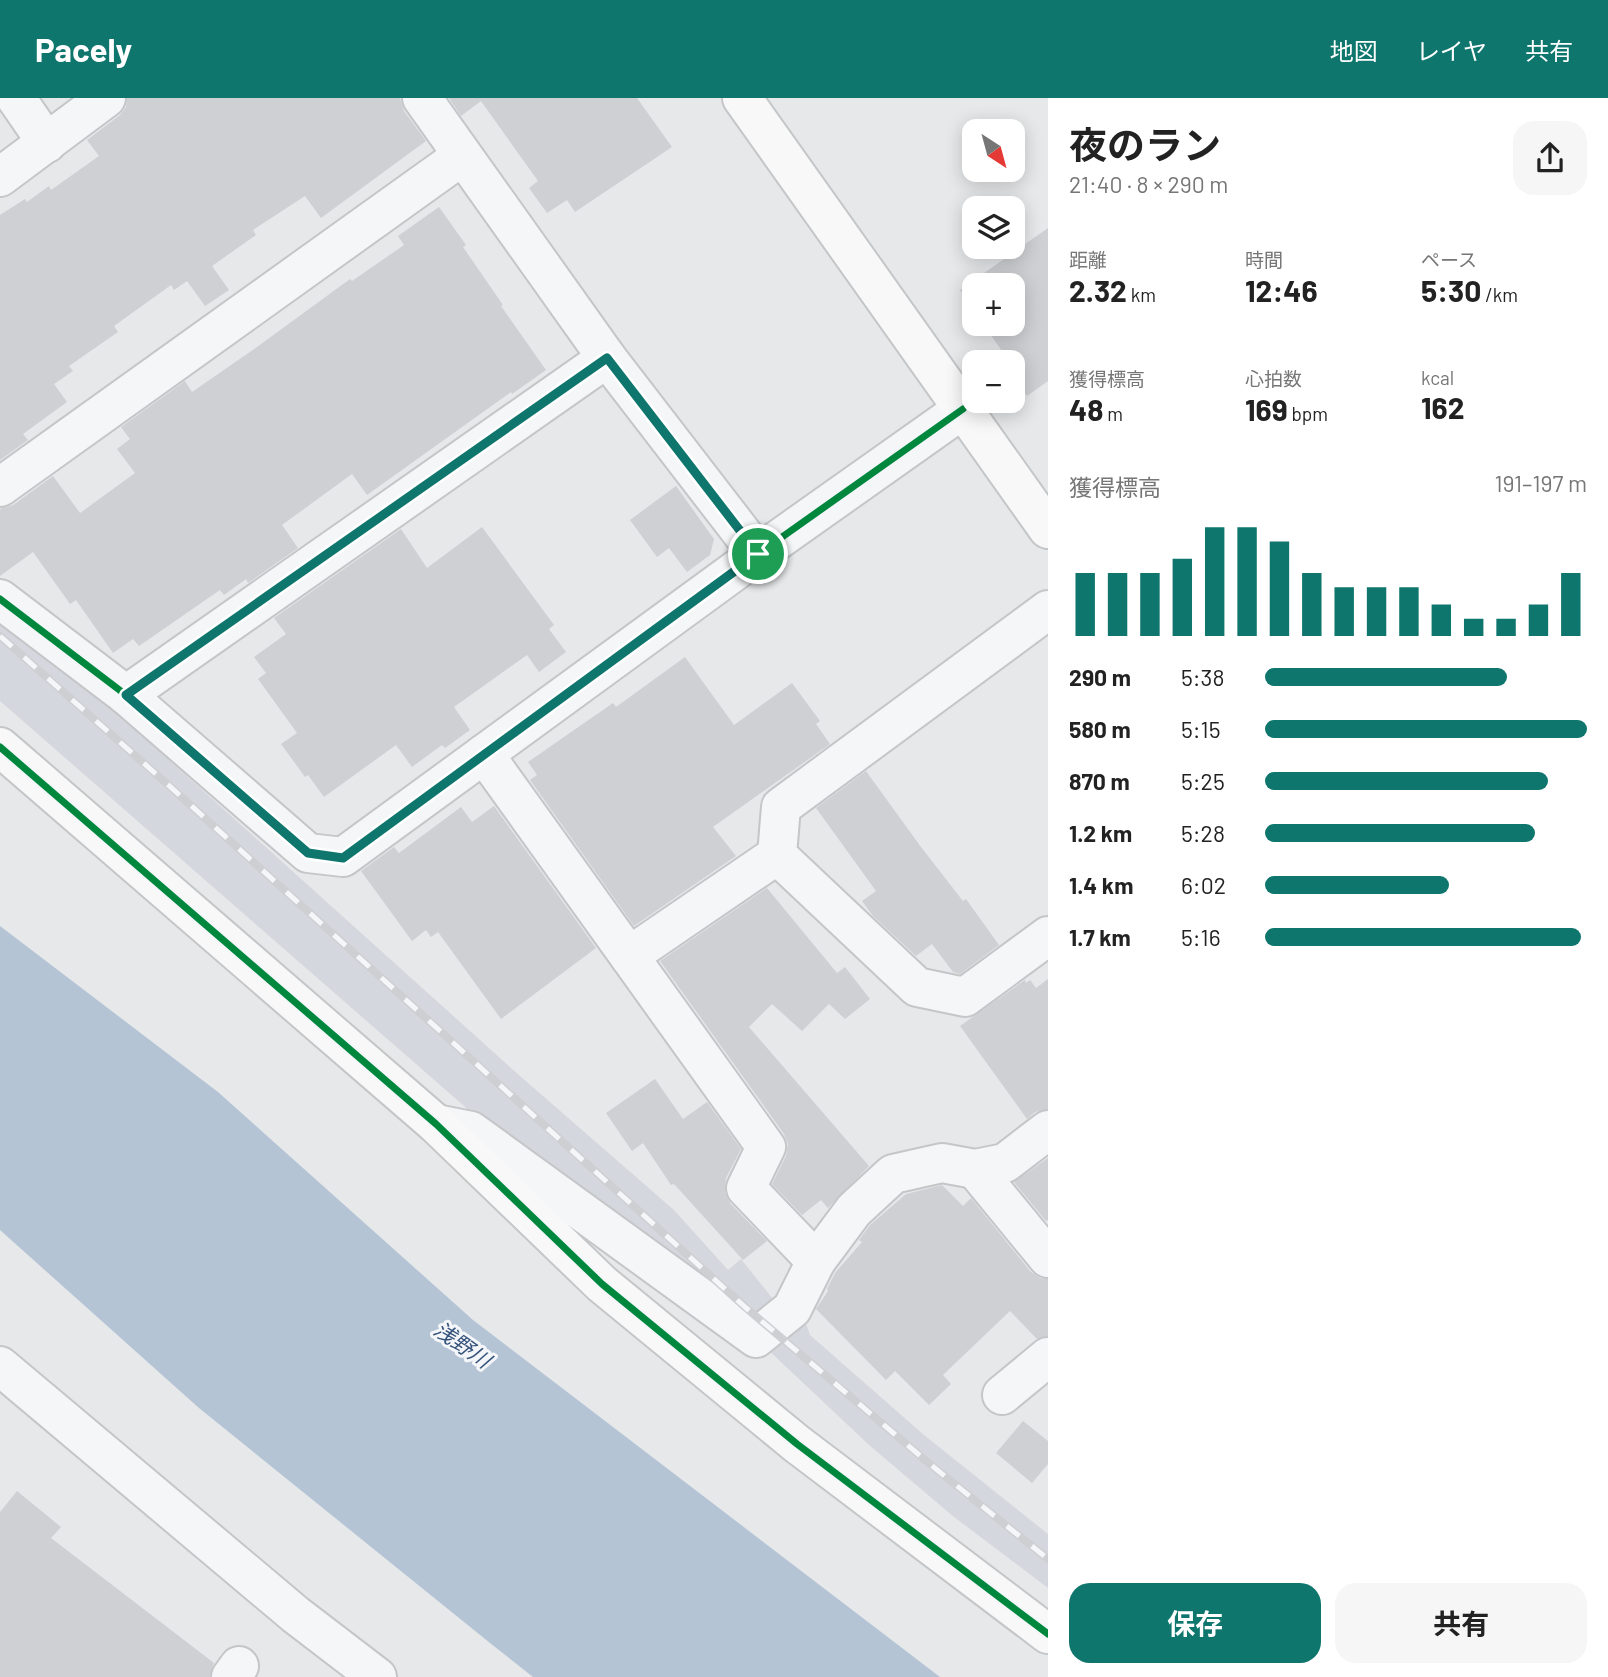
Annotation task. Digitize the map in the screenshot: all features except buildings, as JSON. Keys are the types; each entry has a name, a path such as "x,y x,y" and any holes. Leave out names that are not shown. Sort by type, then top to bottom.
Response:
{"street":[{"path":"16,98 47,142"},
{"path":"0,177 106,98"},
{"path":"422,98 607,358 758,554"},
{"path":"742,98 962,408"},
{"path":"0,487 463,156"},
{"path":"126,695 607,358"},
{"path":"0,599 126,695 308,853 343,858 758,554 962,410"},
{"path":"966,413 1048,529"},
{"path":"777,856 781,807 1048,610"},
{"path":"0,747 436,1124 602,1284 797,1444 1048,1634"},
{"path":"484,754 765,1147 746,1188 816,1261"},
{"path":"629,956 777,856"},
{"path":"777,856 917,987 965,997 1048,936"},
{"path":"436,1124 471,1131 755,1338 792,1309 816,1261 853,1210 893,1174 942,1163 975,1169 1005,1163 1048,1130"},
{"path":"975,1169 1048,1258"},
{"path":"1002,1395 1048,1357"},
{"path":"0,1366 296,1615 377,1677"}],"shaded area":[{"path":"0,618 169,754 169,760 520,1076 674,1210 728,1270 741,1259 777,1304 802,1312 810,1335 924,1435 1048,1534 1048,1588 954,1517 869,1445 764,1346 503,1140 0,701"}],"water":[{"name":"浅野川","path":"0,926 218,1092 473,1320 940,1677 533,1677 490,1643 199,1408 0,1230"}],"railway":[{"path":"0,636 745,1307 931,1465 1048,1559"}],"cycle path":[{"path":"0,599 126,695 308,853 343,857 758,554 962,410"},
{"path":"0,747 436,1124 602,1284 797,1444 1048,1634"}],"route":[{"path":"607,358 758,554 343,858 308,853 126,695 607,358"}]}
